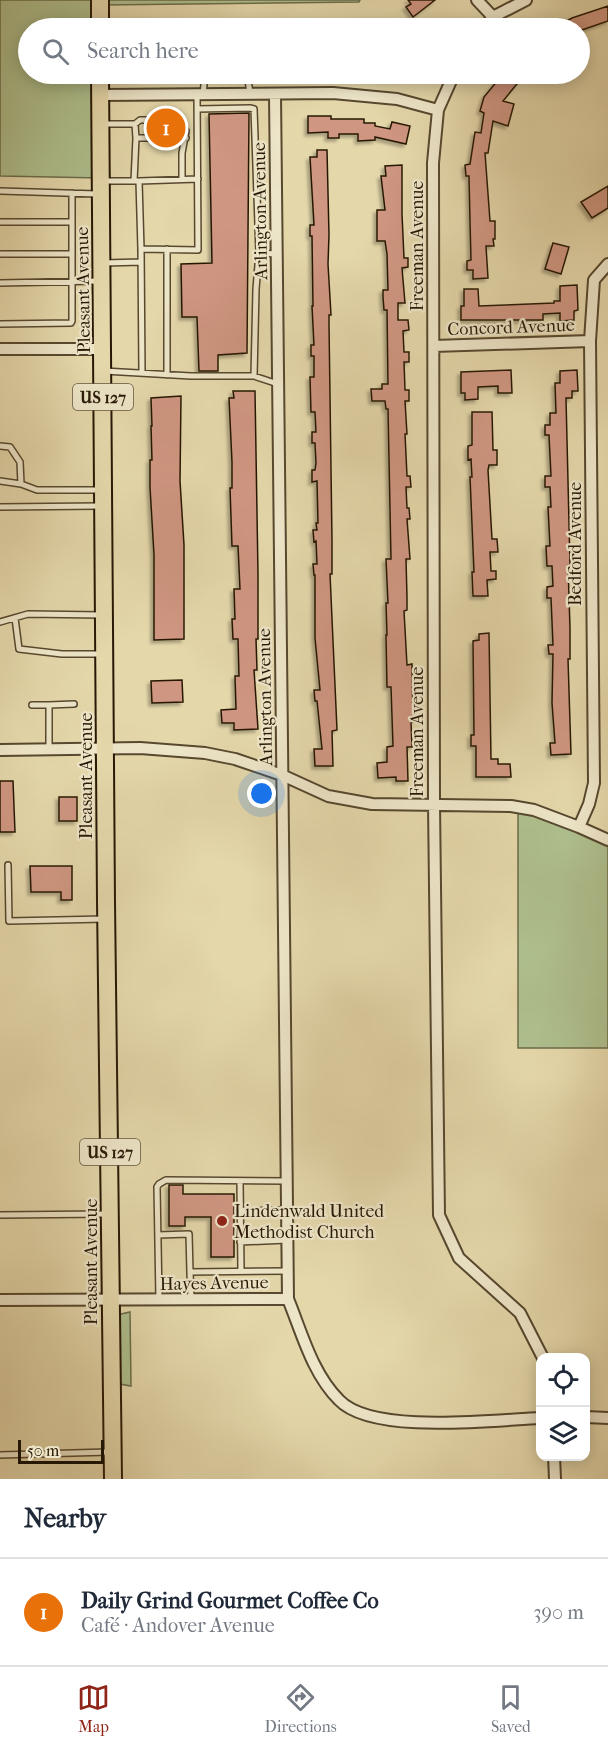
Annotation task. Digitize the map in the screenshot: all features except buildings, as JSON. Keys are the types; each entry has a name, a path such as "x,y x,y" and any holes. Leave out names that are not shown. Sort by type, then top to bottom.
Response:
{"main road":[{"path":"100,0 100,18"},
{"name":"Pleasant Avenue","path":"100,84 113,1479"}],"street":[{"path":"477,0 493,17 526,0"},
{"name":"Freeman Avenue","path":"450,84 438,110 433,163 434,804 438,1215 459,1258 520,1313 540,1353"},
{"path":"100,94 333,93 397,99 438,110"},
{"name":"Arlington Avenue","path":"275,94 288,1299"},
{"name":"Bedford Avenue","path":"579,827 589,804 594,783 590,341 594,280 608,264"},
{"name":"Concord Avenue","path":"434,346 590,341"},
{"path":"0,349 103,349"},
{"path":"0,750 154,748 205,753 235,759 282,775 328,796 372,804 511,806 534,810 608,840"},
{"name":"Hayes Avenue","path":"0,1300 288,1299 317,1371 340,1402 357,1412 412,1423 536,1418"},
{"path":"590,1418 608,1418"},
{"path":"554,1461 555,1479"}],"lane":[{"path":"141,249 198,250 197,109 203,84"},
{"path":"248,84 250,95"},
{"path":"197,109 254,109 259,254 254,376"},
{"path":"101,124 135,124 140,120 180,120 186,131 182,153 182,179"},
{"path":"135,124 141,249 142,373"},
{"path":"136,138 186,138"},
{"path":"0,191 72,193 137,181 198,179"},
{"path":"0,324 71,323 72,193"},
{"path":"0,222 72,222"},
{"path":"167,249 167,375"},
{"path":"0,254 72,254"},
{"path":"259,254 277,254"},
{"path":"102,263 141,262"},
{"path":"0,283 102,281"},
{"path":"103,371 167,375 254,376 278,384"},
{"path":"0,446 10,447 20,462 21,484"},
{"path":"0,481 21,484 37,490 104,498"},
{"path":"0,507 104,498"},
{"path":"0,622 28,614 105,615"},
{"path":"15,618 19,649 62,654 105,654"},
{"path":"32,705 74,704"},
{"path":"49,705 49,750"},
{"path":"8,865 9,921 106,919"},
{"path":"159,1300 157,1187 161,1182 166,1180 286,1181"},
{"path":"240,1181 241,1271"},
{"path":"240,1210 287,1210"},
{"path":"0,1215 111,1214"},
{"path":"158,1235 189,1234 191,1299"},
{"path":"240,1242 287,1240"},
{"path":"190,1272 287,1271"},
{"path":"0,1455 113,1451"}],"green space":[{"path":"0,0 360,0 359,2 100,5 100,18 18,18 18,84 100,84 101,178 0,176"},
{"path":"518,807 608,840 608,1048 518,1048"},
{"path":"130,1312 131,1386 120,1384 119,1316"}],"place":[{"name":"Daily Grind Gourmet Coffee Co","path":"166,128"},
{"name":"Lindenwald United Methodist Church","path":"222,1221"}]}
